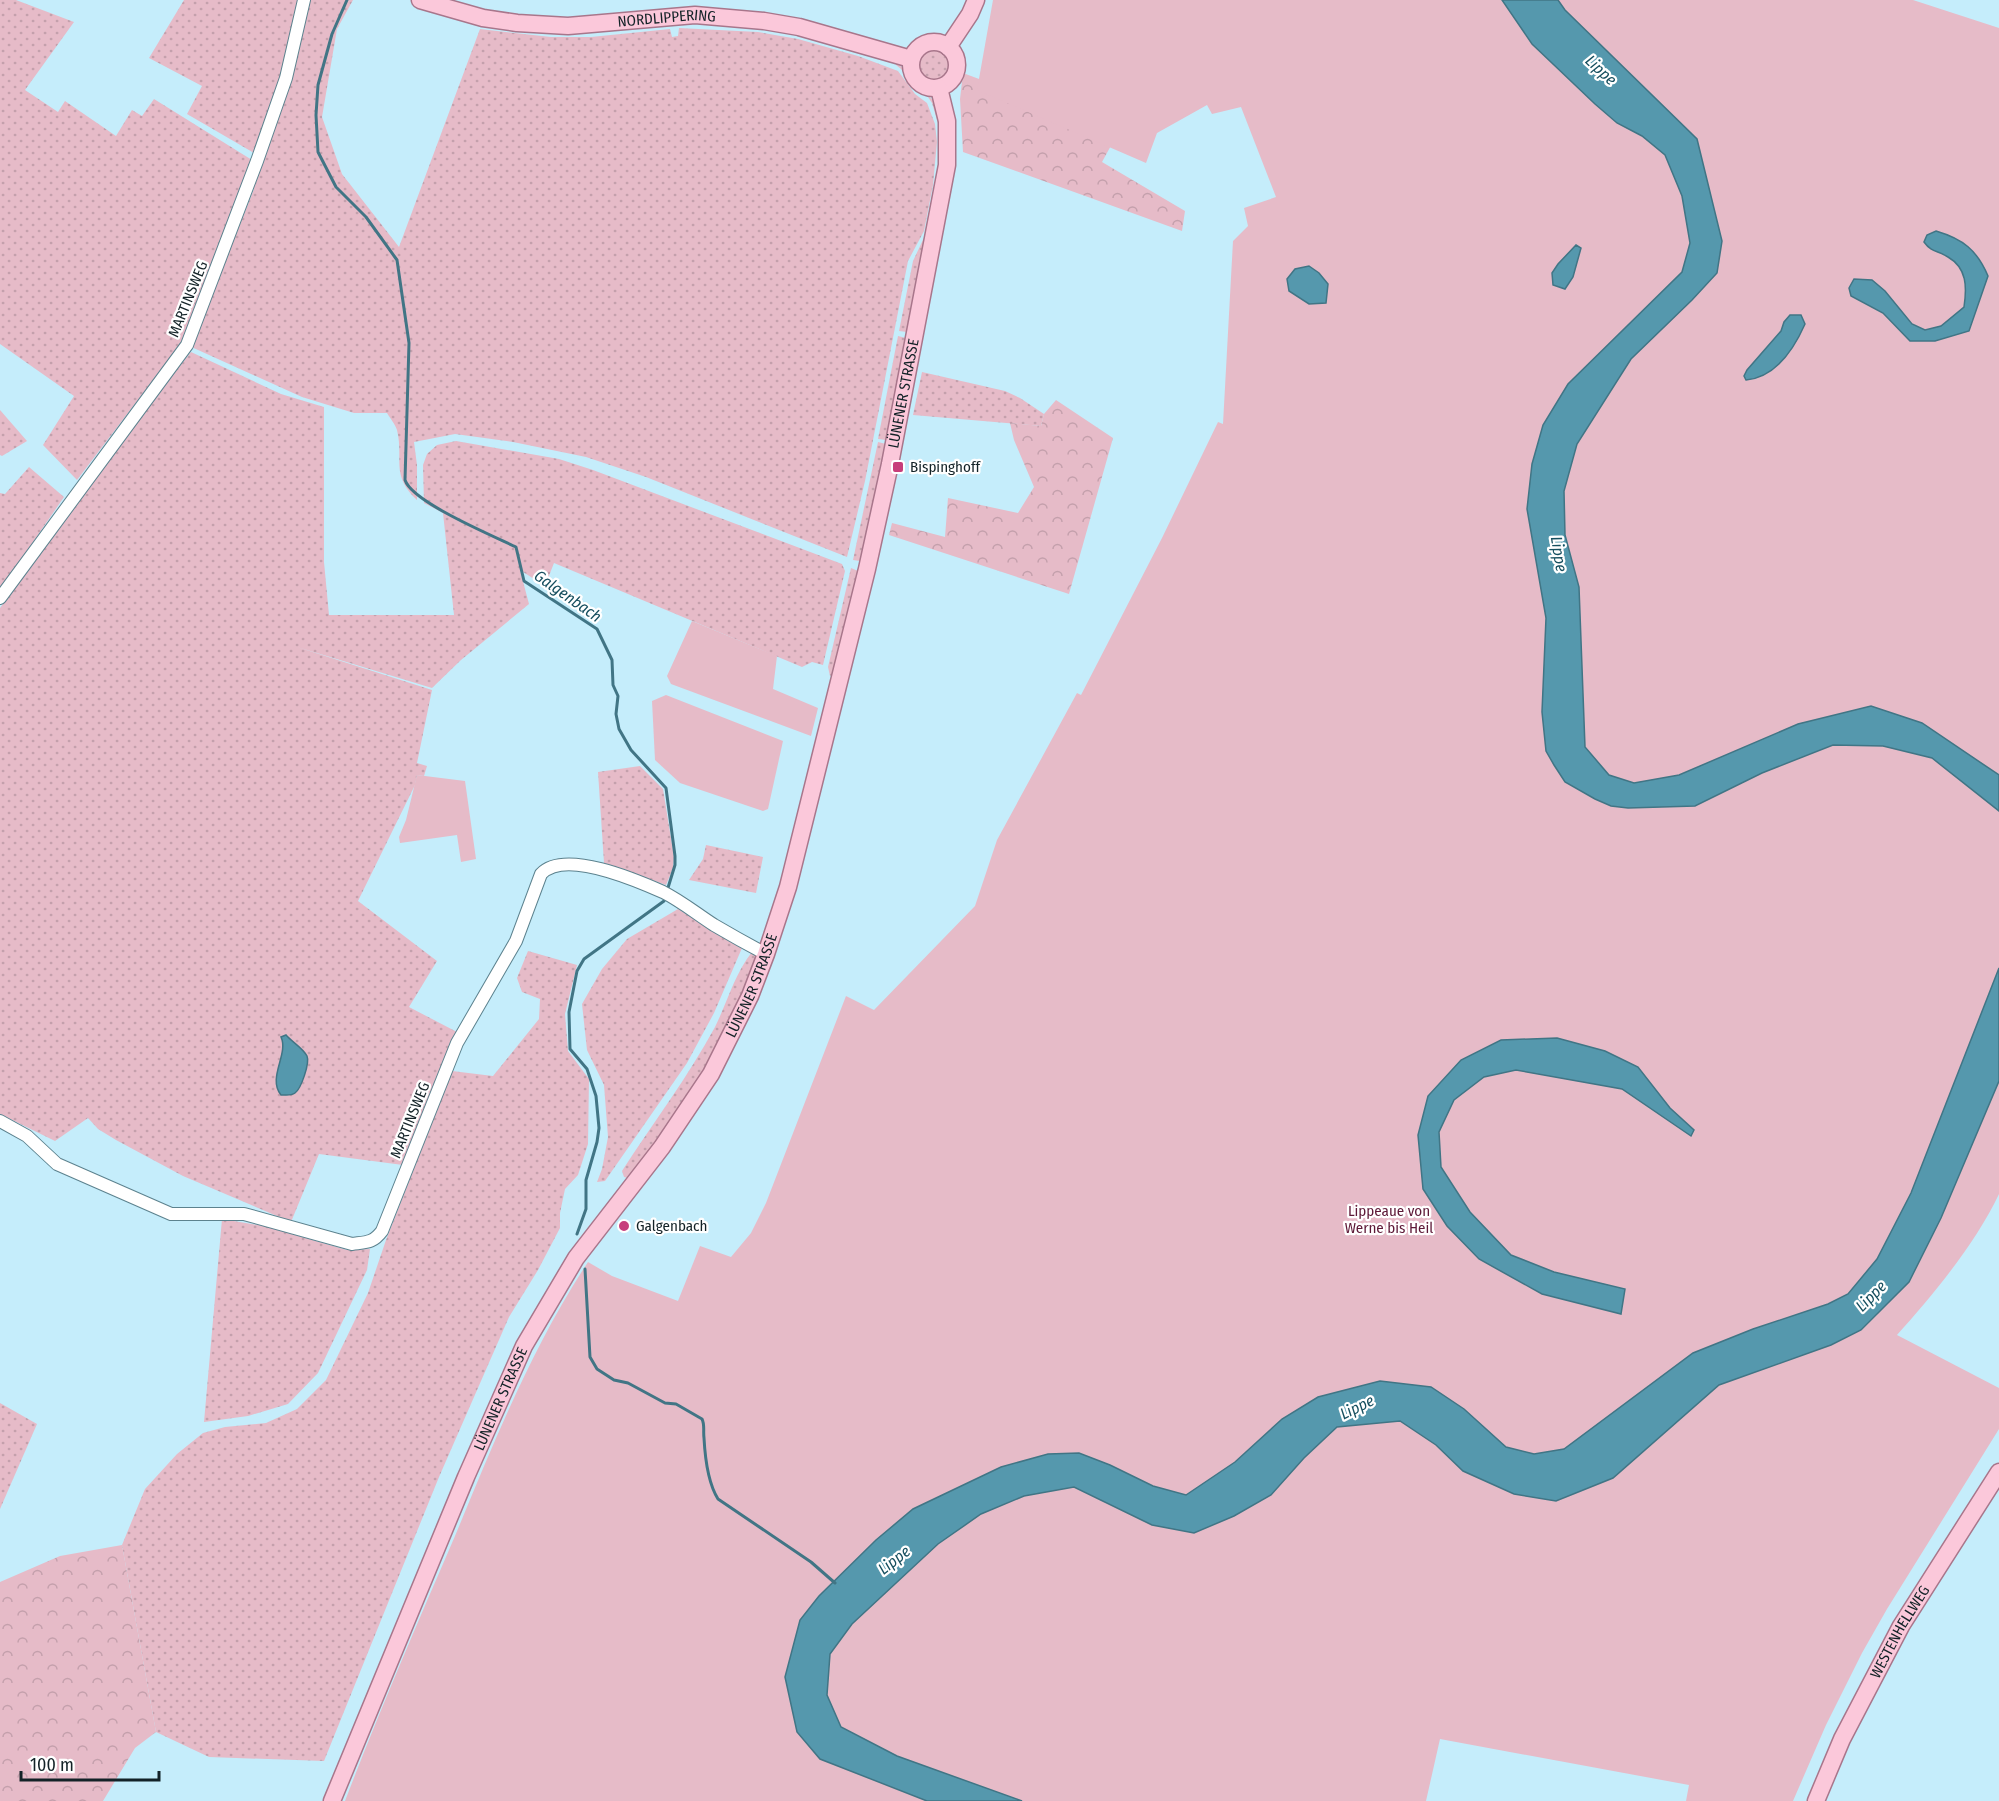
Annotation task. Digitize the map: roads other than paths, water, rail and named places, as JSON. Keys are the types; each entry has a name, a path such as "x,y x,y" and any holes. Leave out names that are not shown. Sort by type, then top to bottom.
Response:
{"main road":[{"name":"NORDLIPPERING","path":"420,0 483,18 568,26 695,15 764,21 799,27 911,59"},
{"path":"948,47 976,0"},
{"path":"930,43 948,47 955,58 956,71 950,81 939,88 920,84 912,73 911,59 918,48 930,43"},
{"name":"LÜNENER STRASSE","path":"332,1801 466,1477 524,1346 576,1258 662,1147 711,1074 750,996 766,954 796,854 867,569 890,464 948,165 946,121 939,88"},
{"name":"WESTENHELLWEG","path":"1816,1801 1860,1704 1901,1626 1999,1472"}],"street":[{"name":"MARTINSWEG","path":"0,598 187,345 286,78 304,0"},
{"name":"MARTINSWEG","path":"0,1121 27,1136 57,1164 171,1214 244,1214 352,1244 370,1241 376,1239 382,1231 457,1043 516,941 541,874 553,865 565,863 586,865 662,892 766,954"}],"water":[{"name":"Lippe","path":"1502,0 1558,0 1565,10 1697,139 1722,241 1717,273 1631,359 1577,444 1564,491 1565,535 1579,587 1585,747 1609,775 1634,783 1679,775 1798,724 1871,706 1922,723 1999,775 1999,811 1932,758 1883,746 1833,745 1762,773 1695,806 1628,808 1611,806 1565,782 1554,765 1546,751 1542,712 1546,618 1527,509 1532,464 1543,425 1568,384 1682,272 1690,243 1682,196 1665,155 1642,136 1617,123 1595,104 1532,44"},
{"path":"1936,231 1954,238 1974,252 1988,276 1969,331 1935,341 1910,341 1883,313 1851,296 1849,288 1854,279 1872,280 1885,291 1912,324 1925,330 1941,326 1964,307 1965,285 1962,272 1954,261 1932,250 1924,242 1927,235"},
{"path":"1576,245 1581,248 1573,277 1565,289 1553,285 1552,273"},
{"path":"1309,266 1328,284 1326,303 1309,304 1289,291 1287,279 1295,269"},
{"path":"1790,315 1801,315 1805,324 1789,352 1775,368 1766,374 1746,380 1744,376 1747,370 1781,331"},
{"name":"Lippe","path":"1999,968 1999,1081 1941,1218 1909,1282 1861,1330 1831,1345 1719,1385 1613,1478 1556,1501 1514,1494 1463,1471 1436,1445 1400,1421 1337,1427 1304,1458 1271,1495 1234,1516 1194,1533 1152,1525 1074,1487 1024,1496 981,1514 938,1544 852,1624 830,1654 827,1695 841,1727 897,1756 1022,1801 927,1801 820,1759 797,1732 785,1677 800,1620 819,1596 876,1540 913,1509 1001,1467 1048,1454 1079,1453 1153,1486 1186,1495 1235,1462 1282,1419 1318,1397 1380,1381 1431,1387 1464,1409 1506,1447 1534,1454 1564,1449 1693,1353 1753,1329 1828,1304 1848,1294 1877,1259 1911,1193"},
{"path":"286,1035 305,1053 308,1059 302,1081 292,1095 281,1095 276,1081 283,1044 281,1037"},
{"path":"1557,1038 1605,1051 1638,1067 1670,1108 1694,1130 1691,1136 1622,1089 1516,1070 1484,1077 1454,1100 1439,1132 1441,1167 1470,1212 1511,1255 1554,1272 1625,1289 1621,1314 1542,1294 1479,1259 1447,1226 1423,1189 1418,1135 1428,1096 1461,1060 1501,1040"}],"waterway":[{"name":"Galgenbach","path":"347,0 332,34 318,85 316,115 318,152 336,187 366,217 397,260 409,343 405,480 411,489 437,508 516,547 524,581 597,629 612,660 613,685 618,696 616,714 619,729 631,750 666,788 675,856 675,865 667,891"},
{"name":"Galgenbach","path":"577,1234 586,1209 586,1180 599,1128 596,1096 587,1069 570,1049 569,1012 577,971 584,959 664,901 665,897"},
{"name":"Galgenbach","path":"585,1269 590,1357 597,1369 614,1380 628,1383 665,1403 676,1404 702,1419 708,1470 718,1499 811,1562 835,1583"}],"place":[{"name":"Bispinghoff","path":"898,467"},
{"name":"Galgenbach","path":"624,1226"}],"park label":[{"name":"Lippeaue von Werne bis Heil","path":"1389,1220"}]}
